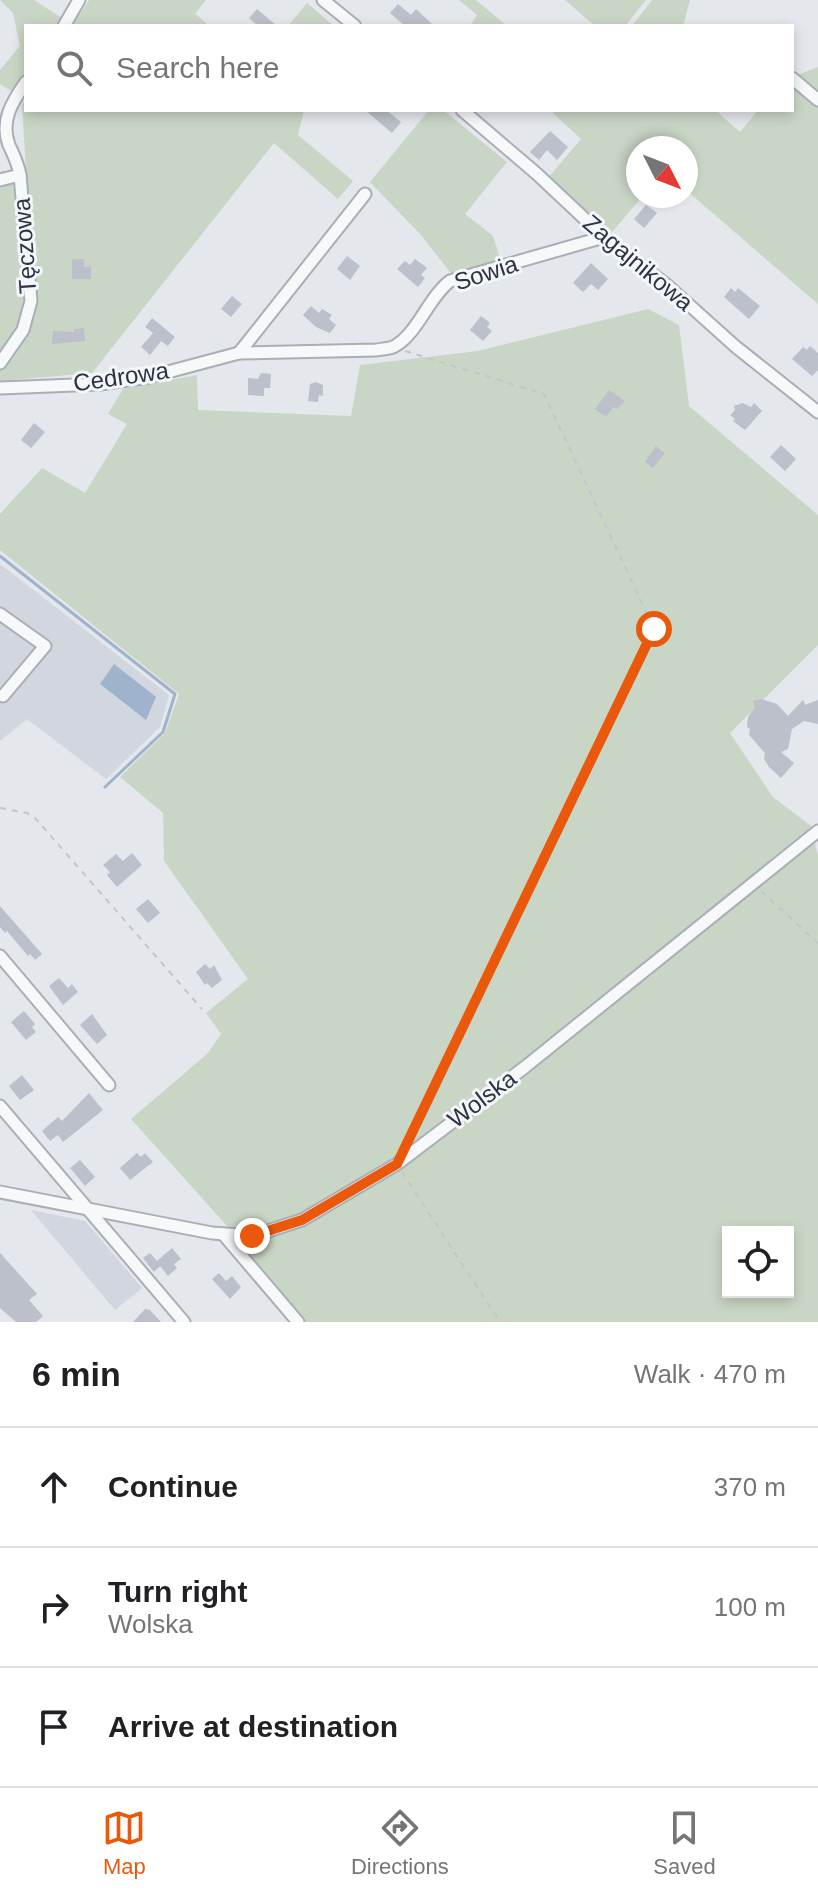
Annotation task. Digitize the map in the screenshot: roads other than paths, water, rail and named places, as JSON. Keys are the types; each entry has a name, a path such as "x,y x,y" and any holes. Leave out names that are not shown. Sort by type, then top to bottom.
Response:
{"street":[{"path":"65,24 79,0"},
{"path":"323,0 353,24"},
{"path":"794,80 818,100"},
{"path":"0,146 3,122 24,85"},
{"name":"Zagajnikowa","path":"464,112 604,237 668,286 736,347 818,412"},
{"name":"Tęczowa","path":"0,363 23,330 31,301 20,175 4,131"},
{"path":"0,180 20,175"},
{"path":"239,353 365,194"},
{"name":"Sowia","path":"393,347 450,281 604,237"},
{"name":"Cedrowa","path":"0,388 100,384 137,379 239,353 393,347"},
{"path":"0,614 45,646 3,696"},
{"name":"Wolska","path":"0,1192 223,1234 252,1236 302,1220 397,1164 525,1067 818,831"},
{"path":"0,956 109,1085"},
{"path":"0,1106 184,1322"},
{"path":"223,1234 298,1322"}],"water":[{"path":"114,664 156,697 146,720 100,684"}],"waterway":[{"path":"0,556 175,694 163,732 105,787"}]}
